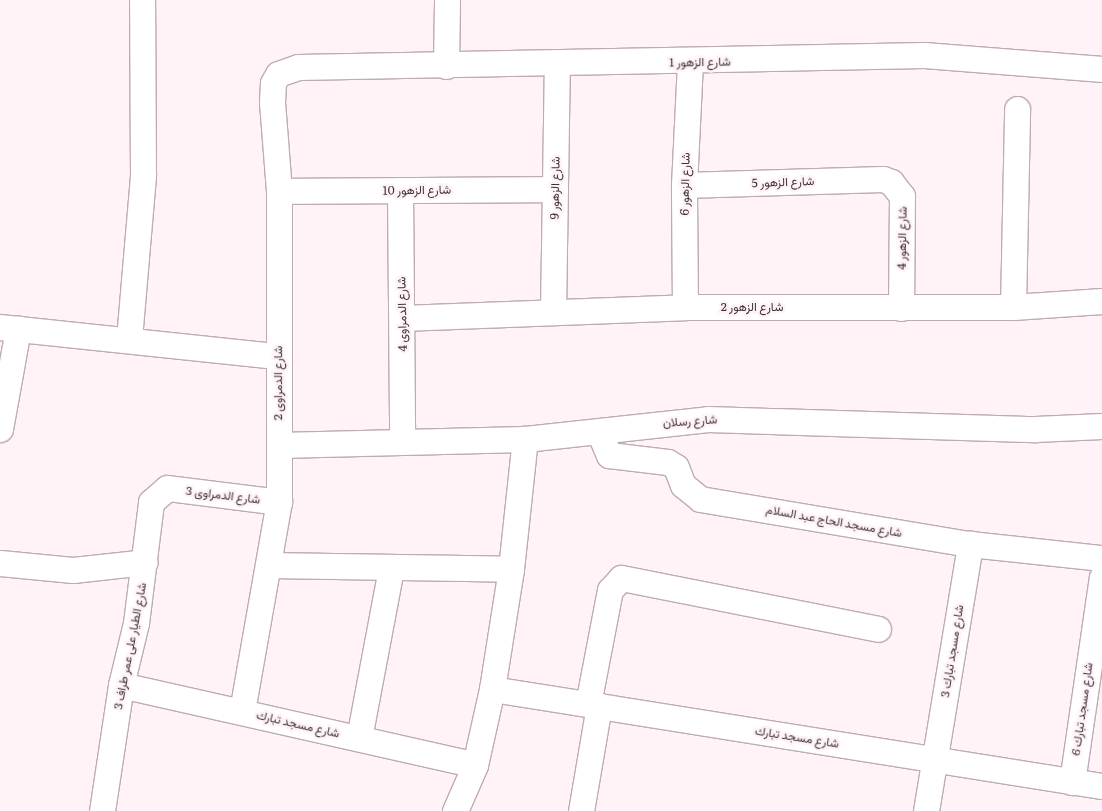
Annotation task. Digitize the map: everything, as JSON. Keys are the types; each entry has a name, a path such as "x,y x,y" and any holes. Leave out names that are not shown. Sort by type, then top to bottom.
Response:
{"street":[{"path":"129,339 143,175 142,0"},
{"path":"446,66 447,0"},
{"name":"شارع الزهور 1","path":"298,67 556,65 924,56 1102,69"},
{"name":"شارع الزهور 6","path":"685,307 684,185 690,62"},
{"name":"شارع الزهور 9","path":"553,312 556,65"},
{"name":"شارع الدمراوى 2","path":"242,711 280,502 278,356 279,191 273,83 287,68 298,67"},
{"path":"1014,307 1017,109"},
{"name":"شارع الزهور 5","path":"684,185 883,179"},
{"name":"شارع الزهور 4","path":"883,179 902,196 901,308"},
{"name":"شارع الزهور 10","path":"279,191 555,188"},
{"name":"شارع الدمراوى 4","path":"400,190 402,438"},
{"name":"شارع الزهور 2","path":"402,318 685,307 1014,307 1102,301"},
{"path":"0,429 9,328 278,356"},
{"name":"شارع رسلان","path":"279,445 402,438 525,439 600,434 708,419 1035,429 1102,426"},
{"name":"شارع مسجد الحاج عبد السلام","path":"600,434 609,455 668,462 676,467 690,494 700,499 970,544 1102,558"},
{"path":"455,811 475,765 492,689 511,569 525,439"},
{"name":"شارع الدمراوى 3","path":"167,488 280,502"},
{"name":"شارع الطيار على عمر طراف 3","path":"102,811 121,685 145,562 151,502 167,488"},
{"name":"شارع مسجد تبارك 3","path":"926,811 970,544"},
{"path":"0,563 73,570 145,562"},
{"path":"268,565 511,569"},
{"path":"360,738 391,568"},
{"path":"581,811 610,590 620,578 878,628"},
{"name":"شارع مسجد تبارك 6","path":"1072,782 1102,578"},
{"name":"شارع مسجد تبارك","path":"121,685 475,765"},
{"name":"شارع مسجد تبارك","path":"492,689 1102,786"}]}
